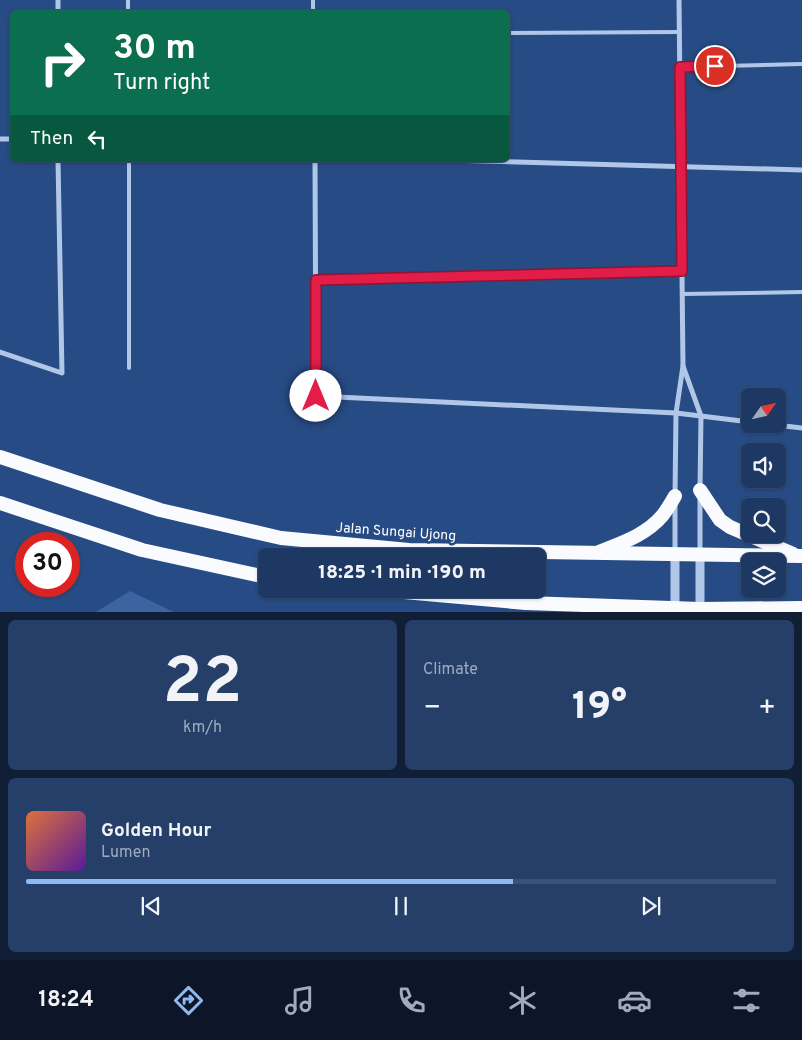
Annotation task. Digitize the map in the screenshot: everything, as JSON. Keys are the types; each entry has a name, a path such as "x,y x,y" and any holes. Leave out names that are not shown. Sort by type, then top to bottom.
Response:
{"highway":[{"name":"Jalan Sungai Ujong","path":"0,456 160,510 281,538 409,550 675,556 800,556"},
{"path":"700,490 720,520 730,527 800,556"},
{"path":"594,554 643,533 663,515 675,496"},
{"path":"0,503 142,550 258,575"},
{"path":"464,598 526,604 675,610 802,608"},
{"path":"526,604 545,612"}],"street":[{"path":"675,610 676,413 683,366 679,0"},
{"path":"510,161 802,170"},
{"path":"0,352 62,373 58,162"},
{"path":"315,162 316,396 676,413 741,421"},
{"path":"683,366 701,416 700,610"},
{"path":"786,426 802,428"}],"lane":[{"path":"510,33 680,32"},
{"path":"680,67 802,64"},
{"path":"129,162 130,368"},
{"path":"316,280 682,271"},
{"path":"683,294 802,292"}],"shaded area":[{"path":"130,591 174,612 96,612"}],"route":[{"path":"316,396 316,280 682,271 680,67 715,66"}]}
